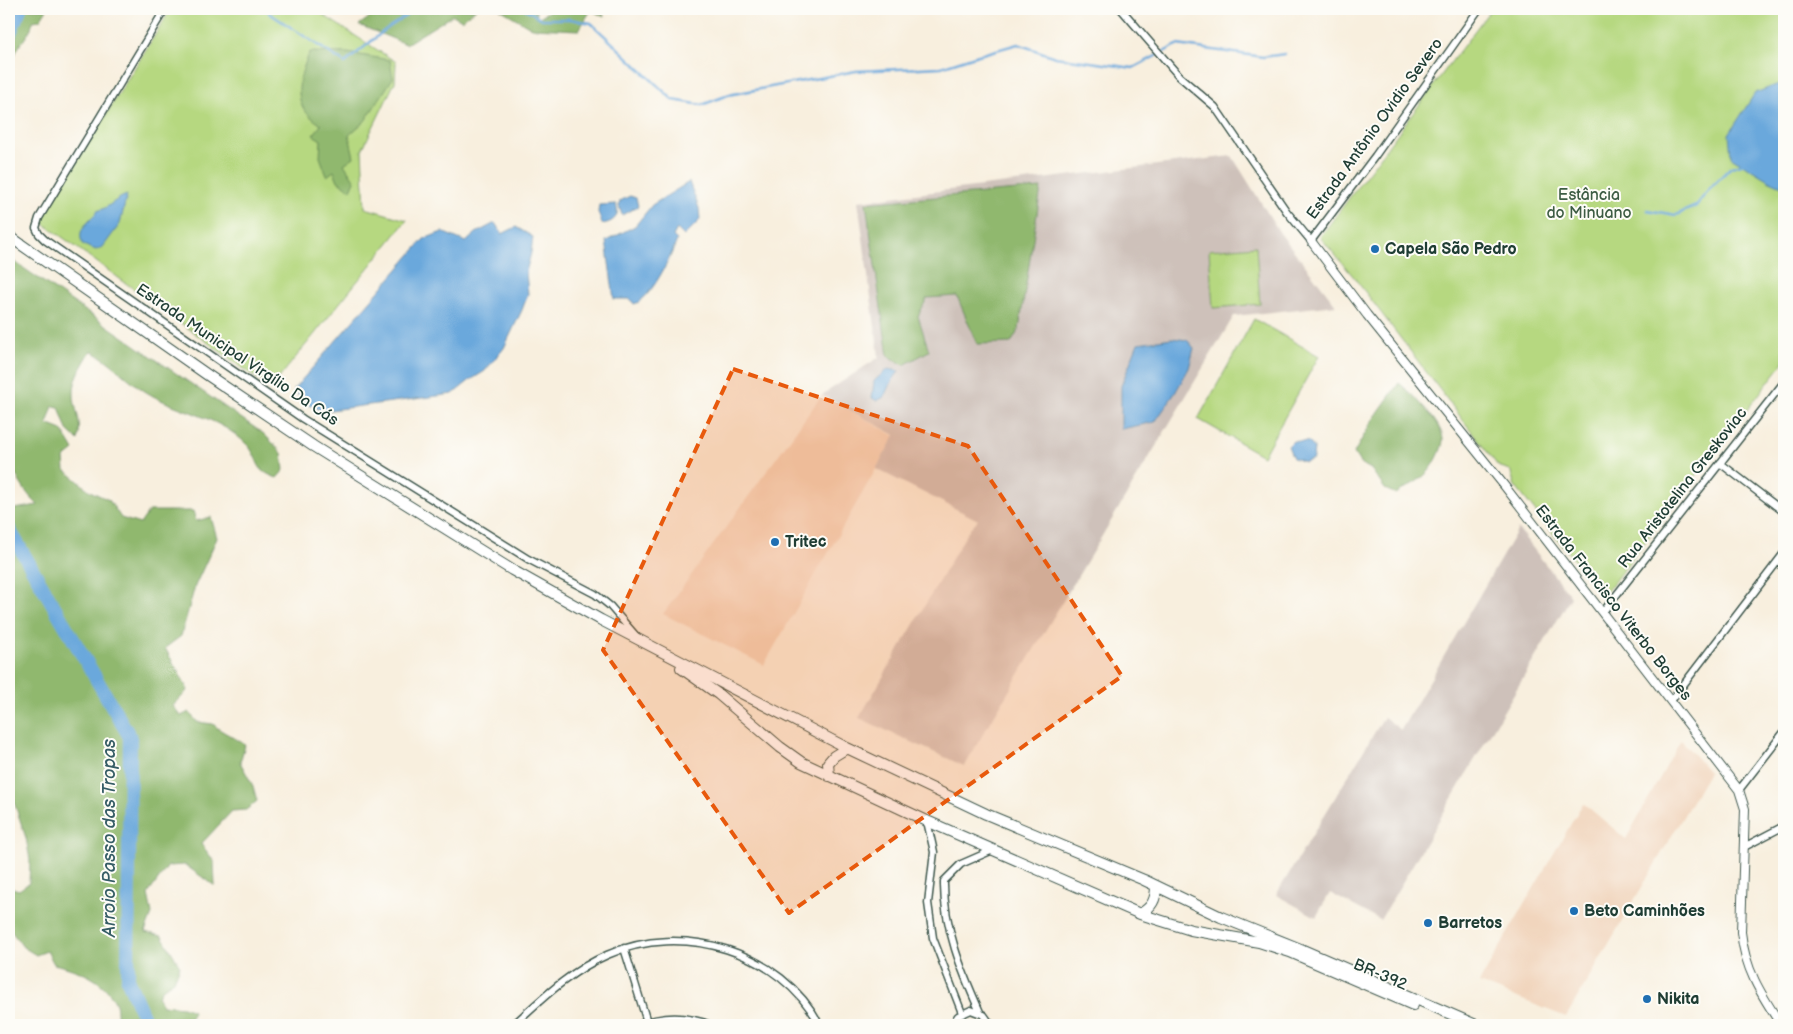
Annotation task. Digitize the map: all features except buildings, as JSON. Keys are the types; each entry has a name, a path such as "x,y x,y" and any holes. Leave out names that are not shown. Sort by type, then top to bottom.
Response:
{"highway":[{"name":"BR-392","path":"9,236 201,371 313,446 512,570 639,639 847,748 1017,827 1476,1025"},
{"name":"BR-392","path":"9,243 248,410 450,540 564,606 687,672 718,694 780,747 801,762 960,836 994,849 1140,914 1191,930 1259,942 1290,952 1459,1025"},
{"path":"829,776 828,763 834,756 847,748"},
{"path":"1140,914 1152,904 1156,897 1156,886"}],"street":[{"name":"Estrada Municipal Virgílio Da Cás","path":"165,9 39,218 36,228 39,234 303,419 528,559 595,594 610,606 639,639"},
{"path":"1121,9 1179,76 1215,107 1287,212 1311,241"},
{"name":"Estrada Antônio Ovidio Severo","path":"1311,241 1375,156 1479,9"},
{"name":"Estrada Francisco Viterbo Borges","path":"1311,241 1367,315 1501,481 1740,790 1745,809 1740,932 1743,951 1754,982 1781,1025"},
{"name":"Rua Aristotelina Greskoviac","path":"1603,612 1784,382"},
{"path":"1720,463 1784,512"},
{"path":"1671,700 1784,553"},
{"path":"1740,790 1784,732"},
{"path":"927,821 934,852 928,903 933,938 962,1013"},
{"path":"1744,847 1784,826"},
{"path":"980,1012 952,939 944,897 944,881 961,864 994,849"},
{"path":"513,1025 560,983 590,963 624,948 661,941 698,942 734,951 759,964 782,979 808,1006 820,1025"},
{"path":"624,948 647,1022"},
{"path":"952,1025 955,1019 962,1013 971,1010 980,1012 988,1018 991,1025"},
{"path":"638,1025 677,1018 710,1025"}],"highlighted area":[{"path":"733,369 968,446 1122,676 789,913 603,650"}],"shaded area":[{"path":"1232,156 1280,233 1336,305 1234,316 964,766 859,718 970,528 978,520 876,469 895,435 822,395 879,357 858,201"},
{"name":"Tritec","path":"822,395 895,436 764,665 663,614"},
{"path":"1518,529 1571,597 1380,920 1330,893 1316,917 1276,895 1384,717 1401,730"},
{"name":"Beto Caminhões","path":"1681,740 1709,772 1566,1017 1479,983 1583,803 1626,839"}],"green space":[{"path":"9,9 47,9 40,20 33,21 9,69"},
{"path":"171,9 323,9 323,15 396,62 395,82 362,150 365,208 407,220 279,378 269,387 40,221"},
{"path":"381,9 476,9 462,20 453,15 406,44 359,25"},
{"path":"500,9 535,9 538,18 552,9 602,9 604,17 591,10 579,30 532,28"},
{"name":"Estância do Minuano","path":"1491,9 1784,9 1784,362 1603,596 1515,486 1510,470 1498,466 1353,276 1320,237"},
{"path":"310,52 348,53 390,60 393,78 365,121 349,135 354,157 344,164 355,181 351,190 338,181 334,171 327,176 320,157 321,140 313,135 321,125 306,112 302,105 299,90 300,82"},
{"path":"1041,188 1019,329 1011,343 977,344 957,296 927,298 918,316 929,351 904,365 888,356 866,203"},
{"path":"1256,246 1260,304 1213,308 1209,250"},
{"path":"9,258 264,434 282,453 284,470 277,478 265,472 259,466 249,446 227,429 153,396 91,351 80,370 74,387 74,398 79,420 78,440 67,430 59,407 53,406 47,424 62,430 74,450 64,458 65,470 90,491 109,500 121,518 140,524 149,511 193,511 196,521 211,517 217,538 195,586 181,636 165,648 188,690 173,706 181,716 189,712 197,722 213,724 245,745 240,762 253,786 257,801 246,810 232,811 201,844 214,861 215,886 185,865 168,866 148,894 152,914 145,932 162,936 180,966 174,981 162,989 158,996 163,1005 183,1007 193,1011 188,1025 117,1025 116,1004 104,987 81,972 54,964 47,951 36,955 23,947 9,928 9,887 19,890 29,883 30,860 26,838 15,805 10,776 9,510 38,505 20,483 9,457"},
{"path":"1254,319 1319,356 1263,456 1198,419"},
{"path":"1399,383 1432,417 1442,433 1443,440 1438,457 1428,472 1396,494 1385,489 1371,469 1360,463 1354,453 1372,421"}],"water":[{"path":"1784,82 1784,187 1770,181 1731,157 1729,134 1755,93"},
{"path":"689,182 699,208 700,220 684,236 677,229 673,236 677,240 670,256 647,295 634,304 630,299 614,299 606,241 635,226 652,205"},
{"path":"127,195 120,224 103,247 96,250 83,245 81,239 82,230 97,211"},
{"path":"630,196 636,198 638,206 622,215 619,206 620,201"},
{"path":"616,204 617,212 615,218 610,222 602,224 598,212 599,205"},
{"path":"495,223 502,234 516,227 533,237 526,272 528,294 504,348 485,371 453,394 323,411 304,403 294,389 424,239 442,232 466,242 476,233"},
{"path":"1172,338 1187,340 1194,348 1189,368 1175,393 1155,422 1121,429 1121,386 1138,343"},
{"path":"888,369 899,371 884,397 877,401 872,398 874,381"},
{"path":"1293,441 1309,442 1314,448 1313,459 1305,462 1293,458 1288,446"}],"waterway":[{"name":"Arroio Passo das Tropas","path":"9,35 20,9"},
{"path":"268,9 269,13 345,63 385,30 416,9"},
{"path":"525,9 542,19 570,19 591,23 673,100 702,105 728,95 856,71 941,67 1018,44 1055,57 1133,68 1177,45 1263,57 1285,54"},
{"path":"1647,210 1676,215 1696,206 1711,187 1731,167 1745,163"},
{"name":"Arroio Passo das Tropas","path":"9,529 130,737 128,981 147,1025"}],"place":[{"name":"Capela São Pedro","path":"1375,249"},
{"name":"Tritec","path":"775,542"},
{"name":"Beto Caminhões","path":"1574,911"},
{"name":"Barretos","path":"1428,923"},
{"name":"Nikita","path":"1647,999"}]}
